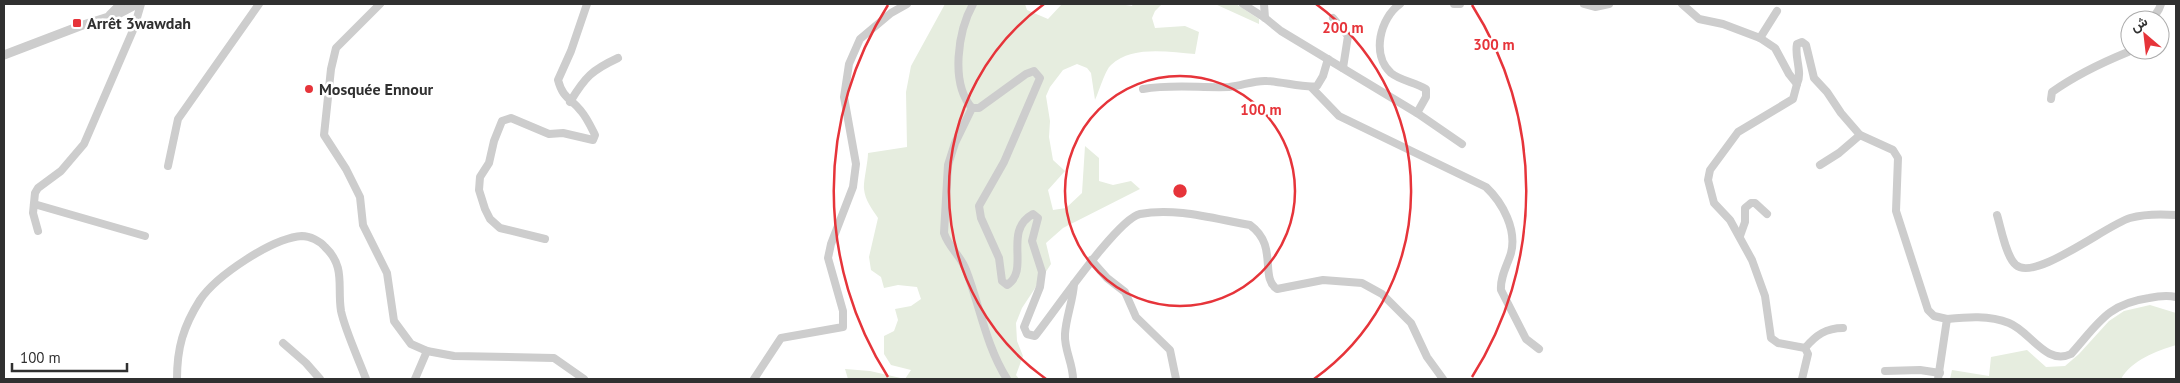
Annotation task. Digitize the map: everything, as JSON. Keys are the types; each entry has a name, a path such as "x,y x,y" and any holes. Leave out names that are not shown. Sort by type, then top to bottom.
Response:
{"street":[{"path":"110,16 121,4"},
{"path":"4,54 118,14 137,4"},
{"path":"38,231 33,213 38,188 60,171 84,144 134,28 141,4"},
{"path":"168,166 178,119 259,4"},
{"path":"380,4 336,48 331,70 324,135 346,169 360,197 363,225 387,273 394,321 411,344 427,352 454,356 554,358 584,379"},
{"path":"545,239 500,228 490,219 480,190 480,177 489,164 494,141 502,121 511,118 549,134 563,133 593,140 595,135 581,110 570,102 560,90 558,80 571,51 587,4"},
{"path":"754,379 781,338 843,327 843,311 828,258 853,187 856,164 844,97 848,64 860,39 891,13 907,4"},
{"path":"973,4 966,15 959,46 960,85 966,101 972,108 979,108 1026,74 1034,71 1040,78 1004,162 978,206 980,218 999,258 1002,281 1007,285 1013,281 1018,266 1016,241 1019,228 1026,218 1032,214 1038,218 1032,241 1042,272 1040,287 1024,328 1027,334 1035,336 1091,260 1128,221 1138,215 1168,212 1250,225 1259,232 1266,244 1269,279 1272,286 1277,289 1323,280 1362,283 1382,294 1411,323 1427,357 1443,379"},
{"path":"1243,4 1266,18 1281,31 1417,113 1462,144"},
{"path":"1264,4 1266,18"},
{"path":"1400,4 1384,20 1381,31 1381,59 1392,74 1426,89 1426,97 1417,113"},
{"path":"1454,4 1460,4"},
{"path":"1584,4 1596,7 1608,4"},
{"path":"1682,4 1699,19 1722,24 1760,38 1776,48 1789,74 1797,84"},
{"path":"1760,38 1778,11"},
{"path":"1333,18 1348,36 1343,68"},
{"path":"1805,348 1778,343 1771,338 1765,296 1752,260 1730,220 1714,203 1708,180 1710,170 1738,132 1793,99 1800,78 1796,50 1797,44 1802,42 1806,45 1814,78 1860,135 1893,150 1898,158 1896,212 1928,310 1934,316 1947,319 1991,318 2010,323 2031,337 2044,351 2054,356 2065,357 2071,354 2109,311 2119,305 2164,295 2176,297"},
{"path":"2051,99 2052,92 2072,78 2120,55"},
{"path":"570,102 580,84 596,68 618,58"},
{"path":"1312,88 1317,86 1323,76 1328,59"},
{"path":"1143,89 1168,85 1196,88 1232,87 1265,80 1292,83 1312,88 1339,116 1486,187 1496,196 1512,231 1511,252 1500,282 1501,290 1514,319 1526,339 1539,349"},
{"path":"972,108 954,143 948,165 944,233 947,243 965,267 998,364 1008,379"},
{"path":"1820,165 1840,153 1860,135"},
{"path":"1740,236 1745,222 1745,208 1751,203 1755,203 1767,214"},
{"path":"34,204 145,236"},
{"path":"1998,215 2008,252 2015,265 2022,268 2031,268 2066,253 2130,218 2176,215"},
{"path":"178,379 178,357 182,333 201,299 223,278 251,256 280,242 302,236 313,238 325,246 335,260 340,272 341,312 366,379"},
{"path":"1091,260 1107,278 1125,292 1136,317 1170,350 1176,379"},
{"path":"1073,379 1073,369 1066,348 1065,334 1074,297 1074,284"},
{"path":"1885,371 1920,370 1939,376 1947,319"},
{"path":"1805,348 1813,338 1824,331 1832,328 1843,328"},
{"path":"283,342 320,379"},
{"path":"1805,348 1808,354 1805,378"},
{"path":"415,379 427,352"}],"shaded area":[{"path":"945,4 1025,4 1027,10 1048,19 1062,4 1119,4 1132,6 1133,4 1162,4 1155,11 1152,18 1155,28 1185,26 1199,32 1195,54 1151,51 1140,52 1120,59 1111,65 1104,76 1095,100 1091,73 1087,68 1077,64 1063,70 1050,87 1046,96 1053,160 1065,171 1048,190 1053,210 1066,208 1082,193 1085,146 1099,158 1099,181 1113,185 1131,181 1140,189 1063,228 1046,243 1051,264 1022,308 1016,323 1017,341 1023,356 1016,375 1019,379 905,379 911,370 891,365 884,354 884,336 894,331 898,320 895,309 911,306 921,299 917,287 898,285 884,288 881,277 871,270 869,257 878,218 867,201 864,189 868,153 907,147 906,92 911,66"},
{"path":"1215,4 1236,4 1259,19 1259,24"},
{"path":"2150,305 2176,313 2176,345 2153,353 2138,361 2121,379 1950,379 1952,370 1989,376 1991,357 2027,350 2046,367 2065,366 2079,354 2109,321 2124,311"},
{"path":"845,369 870,371 905,379 848,379"}],"place":[{"name":"Arrêt 3wawdah","path":"77,23"},
{"name":"Mosquée Ennour","path":"309,89"}]}
